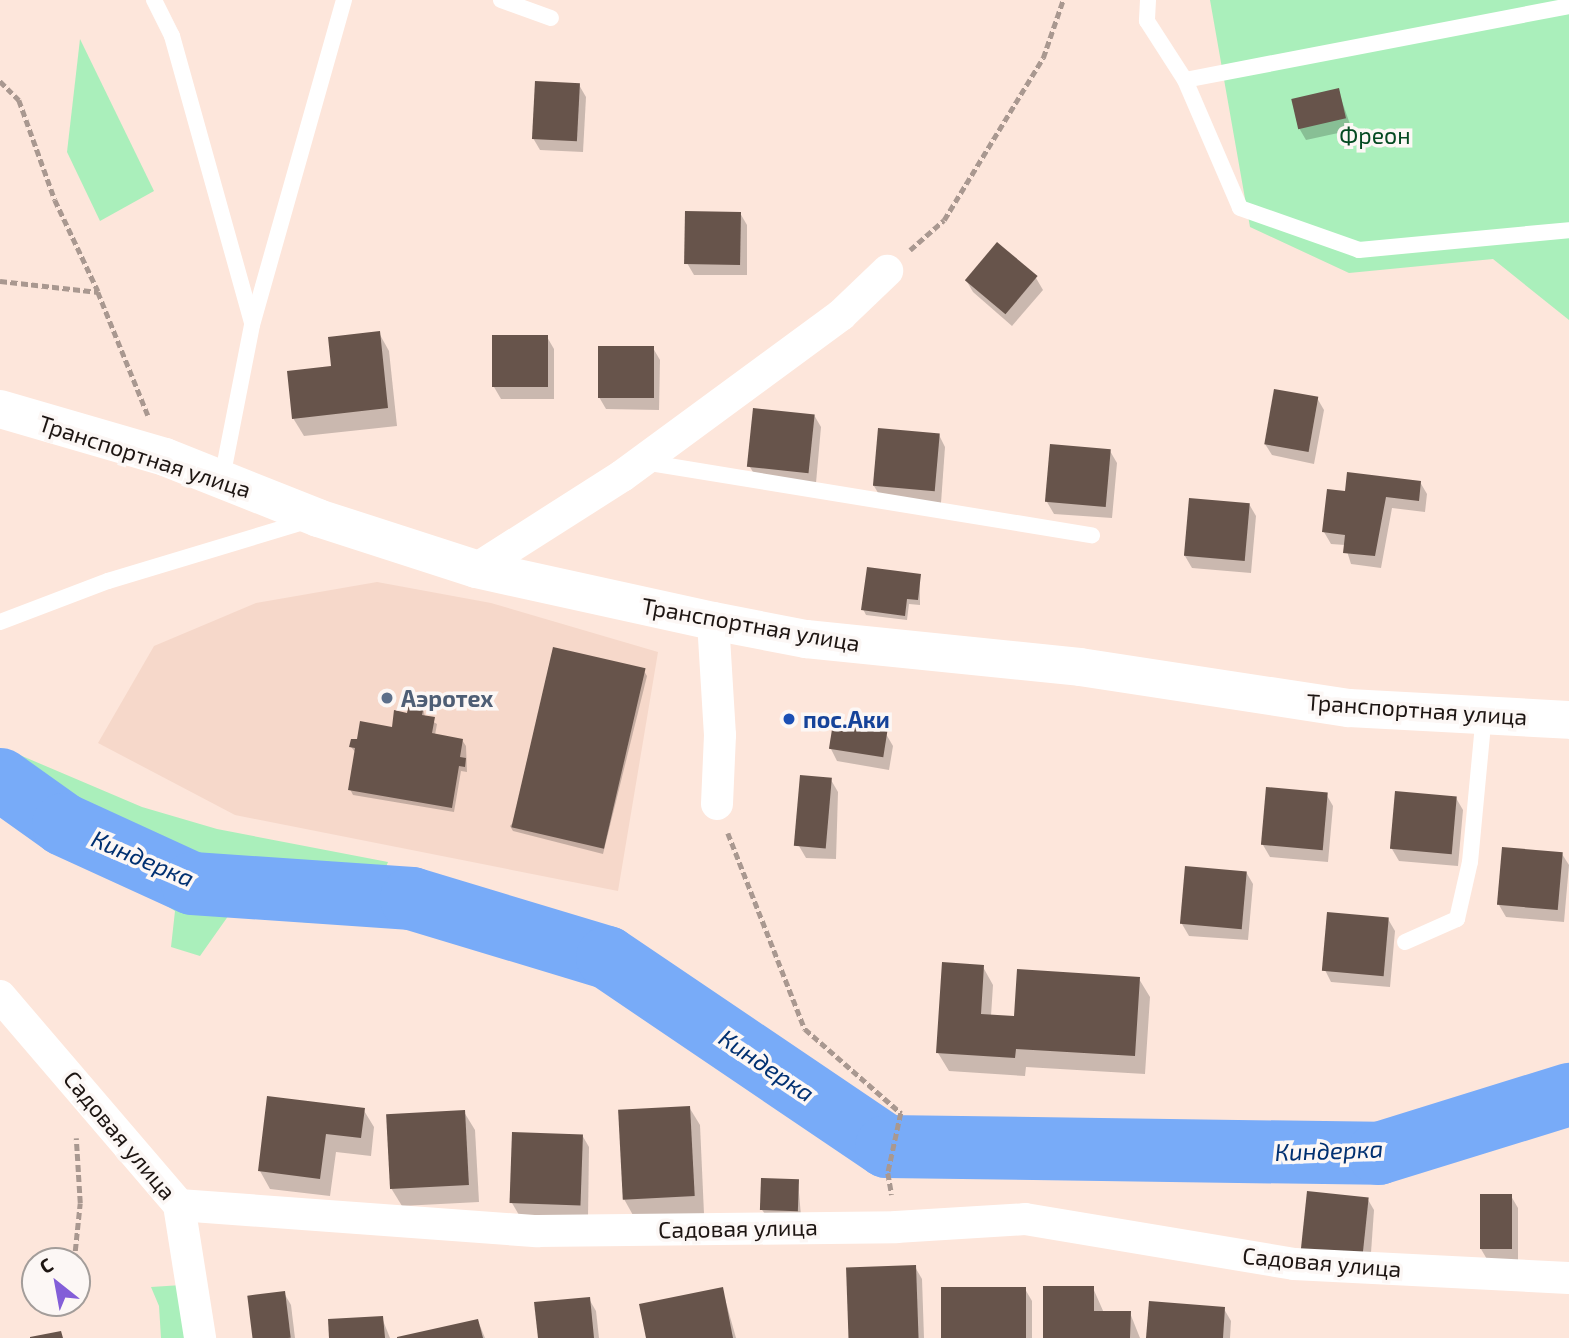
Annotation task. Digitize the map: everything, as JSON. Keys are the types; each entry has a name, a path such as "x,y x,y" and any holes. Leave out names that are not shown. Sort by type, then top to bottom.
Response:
{"street":[{"path":"476,569 642,461 841,315 887,271"},
{"name":"Транспортная улица","path":"0,409 166,457 318,518 476,569 713,621 806,639 1080,667 1349,708 1569,720"},
{"path":"713,621 720,735 717,804"},
{"name":"Садовая улица","path":"0,996 179,1205 537,1231 896,1227 1025,1219 1294,1264 1569,1278"},
{"path":"179,1205 200,1338"}],"lane":[{"path":"154,0 172,36 253,325"},
{"path":"222,478 253,325 344,0"},
{"path":"501,0 551,19"},
{"path":"1147,0 1147,21 1185,80 1240,208 1359,250 1569,230"},
{"path":"1185,80 1569,6"},
{"path":"642,461 1092,535"},
{"path":"0,622 108,581 318,518"},
{"path":"1405,942 1457,919 1470,862 1484,715"}],"path":[{"path":"887,271 944,220 1043,58 1063,0"},
{"path":"0,81 19,100 55,200 98,292 166,457"},
{"path":"0,281 98,292"},
{"path":"717,804 805,1029 901,1113 888,1173"},
{"path":"75,1247 80,1203 76,1133"}],"shaded area":[{"name":"Аэротех","path":"377,582 491,603 658,652 618,891 235,815 98,743 154,646 256,603"}],"green space":[{"name":"Фреон","path":"1210,0 1569,0 1569,320 1493,259 1349,273 1250,227"},
{"path":"80,39 154,191 100,221 67,152"},
{"path":"15,753 142,807 217,829 388,862 374,896 310,923 231,912 200,956 171,947 175,911 133,884 10,821 0,800 0,760"},
{"path":"182,1285 191,1338 161,1338 159,1306 151,1287"}],"building":[{"path":"535,81 580,83 577,141 532,139"},
{"path":"1339,88 1346,118 1298,129 1291,99"},
{"path":"685,211 741,212 740,265 684,264"},
{"path":"997,242 1038,276 1005,314 965,280"},
{"path":"380,331 388,408 292,419 287,371 331,366 328,337"},
{"path":"492,335 548,335 548,387 492,387"},
{"path":"598,346 654,346 654,398 598,398"},
{"path":"1274,389 1318,397 1309,452 1264,444"},
{"path":"753,408 815,414 808,473 747,467"},
{"path":"878,428 940,433 935,491 873,486"},
{"path":"1050,444 1111,449 1106,507 1045,502"},
{"path":"1347,472 1421,481 1419,501 1386,497 1375,556 1343,553 1345,535 1322,532 1327,489 1345,491"},
{"path":"1189,498 1250,503 1245,561 1184,556"},
{"path":"867,567 921,574 918,600 907,599 905,616 861,610"},
{"path":"553,647 646,668 604,849 511,827"},
{"path":"409,703 424,706 422,715 435,717 432,733 463,739 460,757 466,758 465,767 459,766 452,808 348,790 355,748 349,747 351,739 357,739 360,721 392,727 394,710 407,713"},
{"path":"833,723 887,732 883,757 829,749"},
{"path":"800,775 832,778 826,849 794,846"},
{"path":"1266,787 1328,792 1323,850 1261,845"},
{"path":"1395,791 1457,796 1452,854 1390,849"},
{"path":"1502,847 1563,852 1558,910 1497,905"},
{"path":"1185,866 1247,871 1242,929 1180,924"},
{"path":"1327,912 1389,917 1384,976 1322,971"},
{"path":"942,962 984,965 981,1014 1014,1016 1017,969 1140,977 1135,1056 1016,1049 1015,1058 936,1053"},
{"path":"267,1096 365,1108 361,1138 326,1134 320,1179 258,1171"},
{"path":"690,1106 695,1196 623,1200 618,1110"},
{"path":"465,1110 469,1185 390,1189 386,1114"},
{"path":"512,1132 583,1134 580,1205 510,1203"},
{"path":"761,1178 799,1179 798,1211 760,1210"},
{"path":"1307,1191 1369,1197 1362,1256 1301,1250"},
{"path":"1480,1194 1512,1194 1512,1249 1480,1249"},
{"path":"916,1265 919,1338 849,1338 846,1267"},
{"path":"1043,1286 1094,1286 1094,1311 1131,1311 1130,1338 1043,1338"},
{"path":"723,1287 733,1338 646,1338 639,1304"},
{"path":"941,1287 1026,1287 1026,1338 941,1338"},
{"path":"285,1291 291,1338 252,1338 247,1296"},
{"path":"590,1297 594,1338 538,1338 534,1302"},
{"path":"1149,1301 1225,1307 1223,1338 1146,1338"},
{"path":"383,1316 385,1338 329,1338 328,1319"},
{"path":"478,1319 483,1338 397,1338 397,1337"},
{"path":"61,1331 63,1338 30,1338 30,1337"}],"waterway":[{"name":"Киндерка","path":"0,779 63,824 192,883 411,898 607,957 886,1146 1378,1153 1569,1094"}],"place":[{"name":"Аэротех","path":"387,698"},
{"name":"пос.Аки","path":"789,719"}]}
